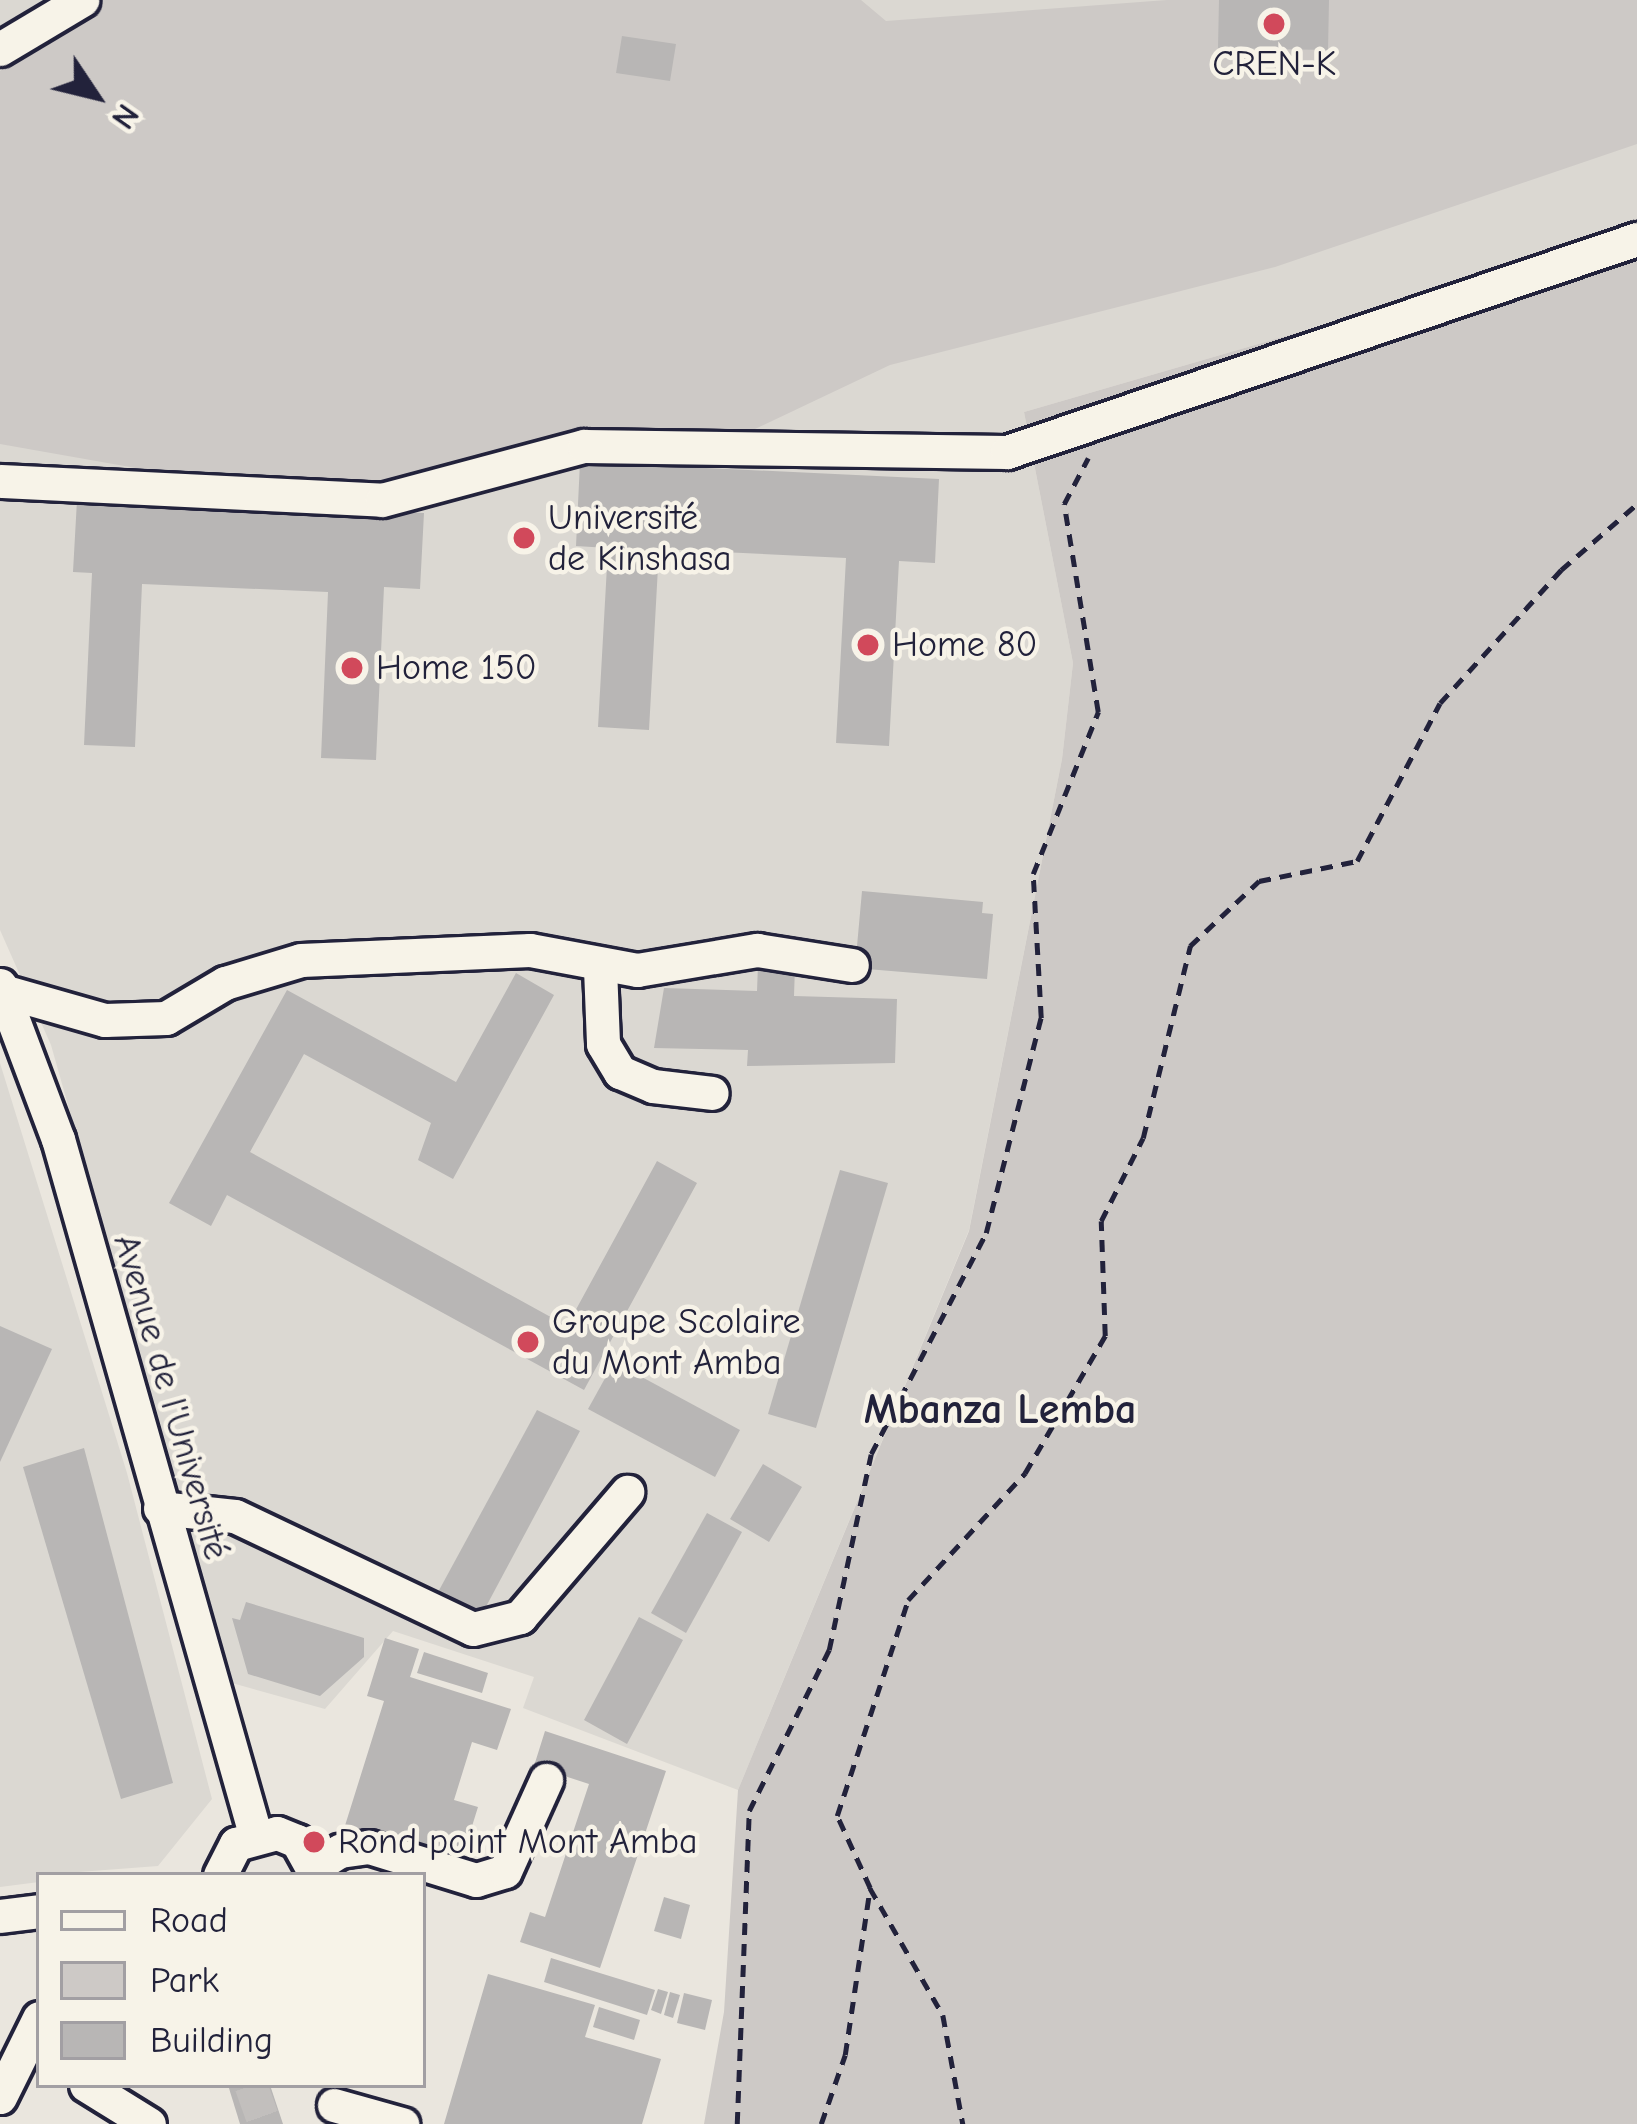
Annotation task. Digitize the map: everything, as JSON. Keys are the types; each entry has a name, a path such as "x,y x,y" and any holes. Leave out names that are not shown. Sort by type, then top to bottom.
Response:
{"street":[{"path":"0,49 82,0"},
{"path":"0,481 382,500 584,446 975,455 1107,421 1637,239"},
{"path":"1,988 105,1020 166,1018 225,983 301,960 530,950 600,968 757,950 852,965"},
{"path":"600,968 603,1043 620,1072 653,1086 712,1093"},
{"name":"Avenue de l'Université","path":"1,988 58,1139 255,1834"},
{"path":"160,1508 235,1516 473,1628 520,1617 627,1492"},
{"path":"222,1872 236,1844 255,1834 297,1841 315,1871 340,1851 369,1847 476,1880 505,1871 546,1780"},
{"path":"0,1916 36,1911"},
{"path":"0,2097 35,2039"},
{"path":"91,2088 148,2124"},
{"path":"334,2105 401,2124"}],"path":[{"path":"737,2124 749,1810 829,1650 871,1454 986,1233 1041,1018 1034,874 1098,712 1064,504 1107,421"},
{"path":"963,2124 943,2015 870,1888 837,1816 908,1600 1024,1473 1105,1336 1101,1221 1143,1138 1190,946 1259,881 1357,861 1440,703 1561,570 1637,504"},
{"path":"821,2124 845,2055 870,1888"}],"shaded area":[{"name":"Université de Kinshasa","path":"0,0 1637,0 1637,234 1024,412 1073,663 1062,759 969,1230 738,1790 523,1708 534,1677 393,1631 325,1709 232,1683 51,1045 0,930"},
{"path":"0,1063 127,1473 212,1799 158,1866 36,1872 36,1882 0,1887"}],"green space":[{"path":"92,0 861,0 886,21 1167,0 1637,0 1637,144 1275,267 890,365 755,429 294,496 0,444 0,71"},
{"path":"1637,234 1637,2124 704,2124 724,2012 738,1790 969,1231 1062,759 1073,663 1024,412"}],"building":[{"name":"CREN-K","path":"1219,0 1329,0 1328,50 1218,48"},
{"path":"622,36 676,44 670,81 616,73"},
{"name":"Home 80","path":"580,462 939,479 935,563 899,561 889,746 836,743 846,558 659,549 649,730 598,727 608,548 576,546"},
{"name":"Home 150","path":"77,500 424,513 420,589 384,587 376,760 321,758 328,592 142,584 135,747 84,745 92,573 73,572"},
{"path":"862,891 983,902 982,913 993,914 987,979 855,968"},
{"path":"758,965 795,966 794,996 897,999 895,1063 747,1066 748,1050 654,1048 664,988 757,991"},
{"path":"516,973 554,995 453,1179 418,1160 431,1123 304,1054 250,1152 567,1326 657,1161 697,1183 584,1390 227,1195 211,1226 169,1203 287,990 456,1082"},
{"path":"840,1170 888,1183 816,1428 768,1414"},
{"path":"0,1326 52,1349 0,1462"},
{"path":"614,1362 740,1430 715,1477 588,1409"},
{"path":"537,1410 580,1431 481,1616 437,1594"},
{"path":"84,1448 173,1783 121,1799 23,1467"},
{"path":"763,1464 802,1487 769,1542 730,1519"},
{"path":"707,1513 742,1532 686,1633 651,1613"},
{"path":"246,1602 364,1638 364,1657 320,1696 248,1674 232,1618 240,1620"},
{"path":"639,1617 683,1640 627,1744 584,1720"},
{"path":"385,1638 419,1649 410,1677 511,1709 497,1750 472,1742 454,1800 478,1807 459,1868 343,1832 384,1701 367,1696"},
{"path":"424,1652 488,1673 482,1693 417,1673"},
{"path":"545,1731 666,1771 600,1968 520,1942 530,1912 545,1917 589,1784 534,1766"},
{"path":"664,1897 690,1905 681,1939 654,1931"},
{"path":"551,1958 655,1990 647,2015 544,1982"},
{"path":"488,1974 595,2005 585,2037 661,2059 642,2124 444,2124"},
{"path":"658,1989 668,1992 661,2014 651,2010"},
{"path":"670,1992 680,1995 673,2018 664,2015"},
{"path":"684,1993 712,2000 705,2030 677,2023"},
{"path":"599,2007 640,2020 634,2040 593,2027"},
{"path":"229,2088 271,2088 283,2124 240,2124"}],"tunnel":[{"path":"252,2088 265,2124"}],"place":[{"name":"CREN-K","path":"1274,24"},
{"name":"Université de Kinshasa","path":"524,538"},
{"name":"Home 80","path":"868,645"},
{"name":"Home 150","path":"352,668"},
{"name":"Groupe Scolaire du Mont Amba","path":"528,1342"},
{"name":"Rond point Mont Amba","path":"314,1842"}],"district":[{"name":"Mbanza Lemba","path":"1000,1410"}]}
